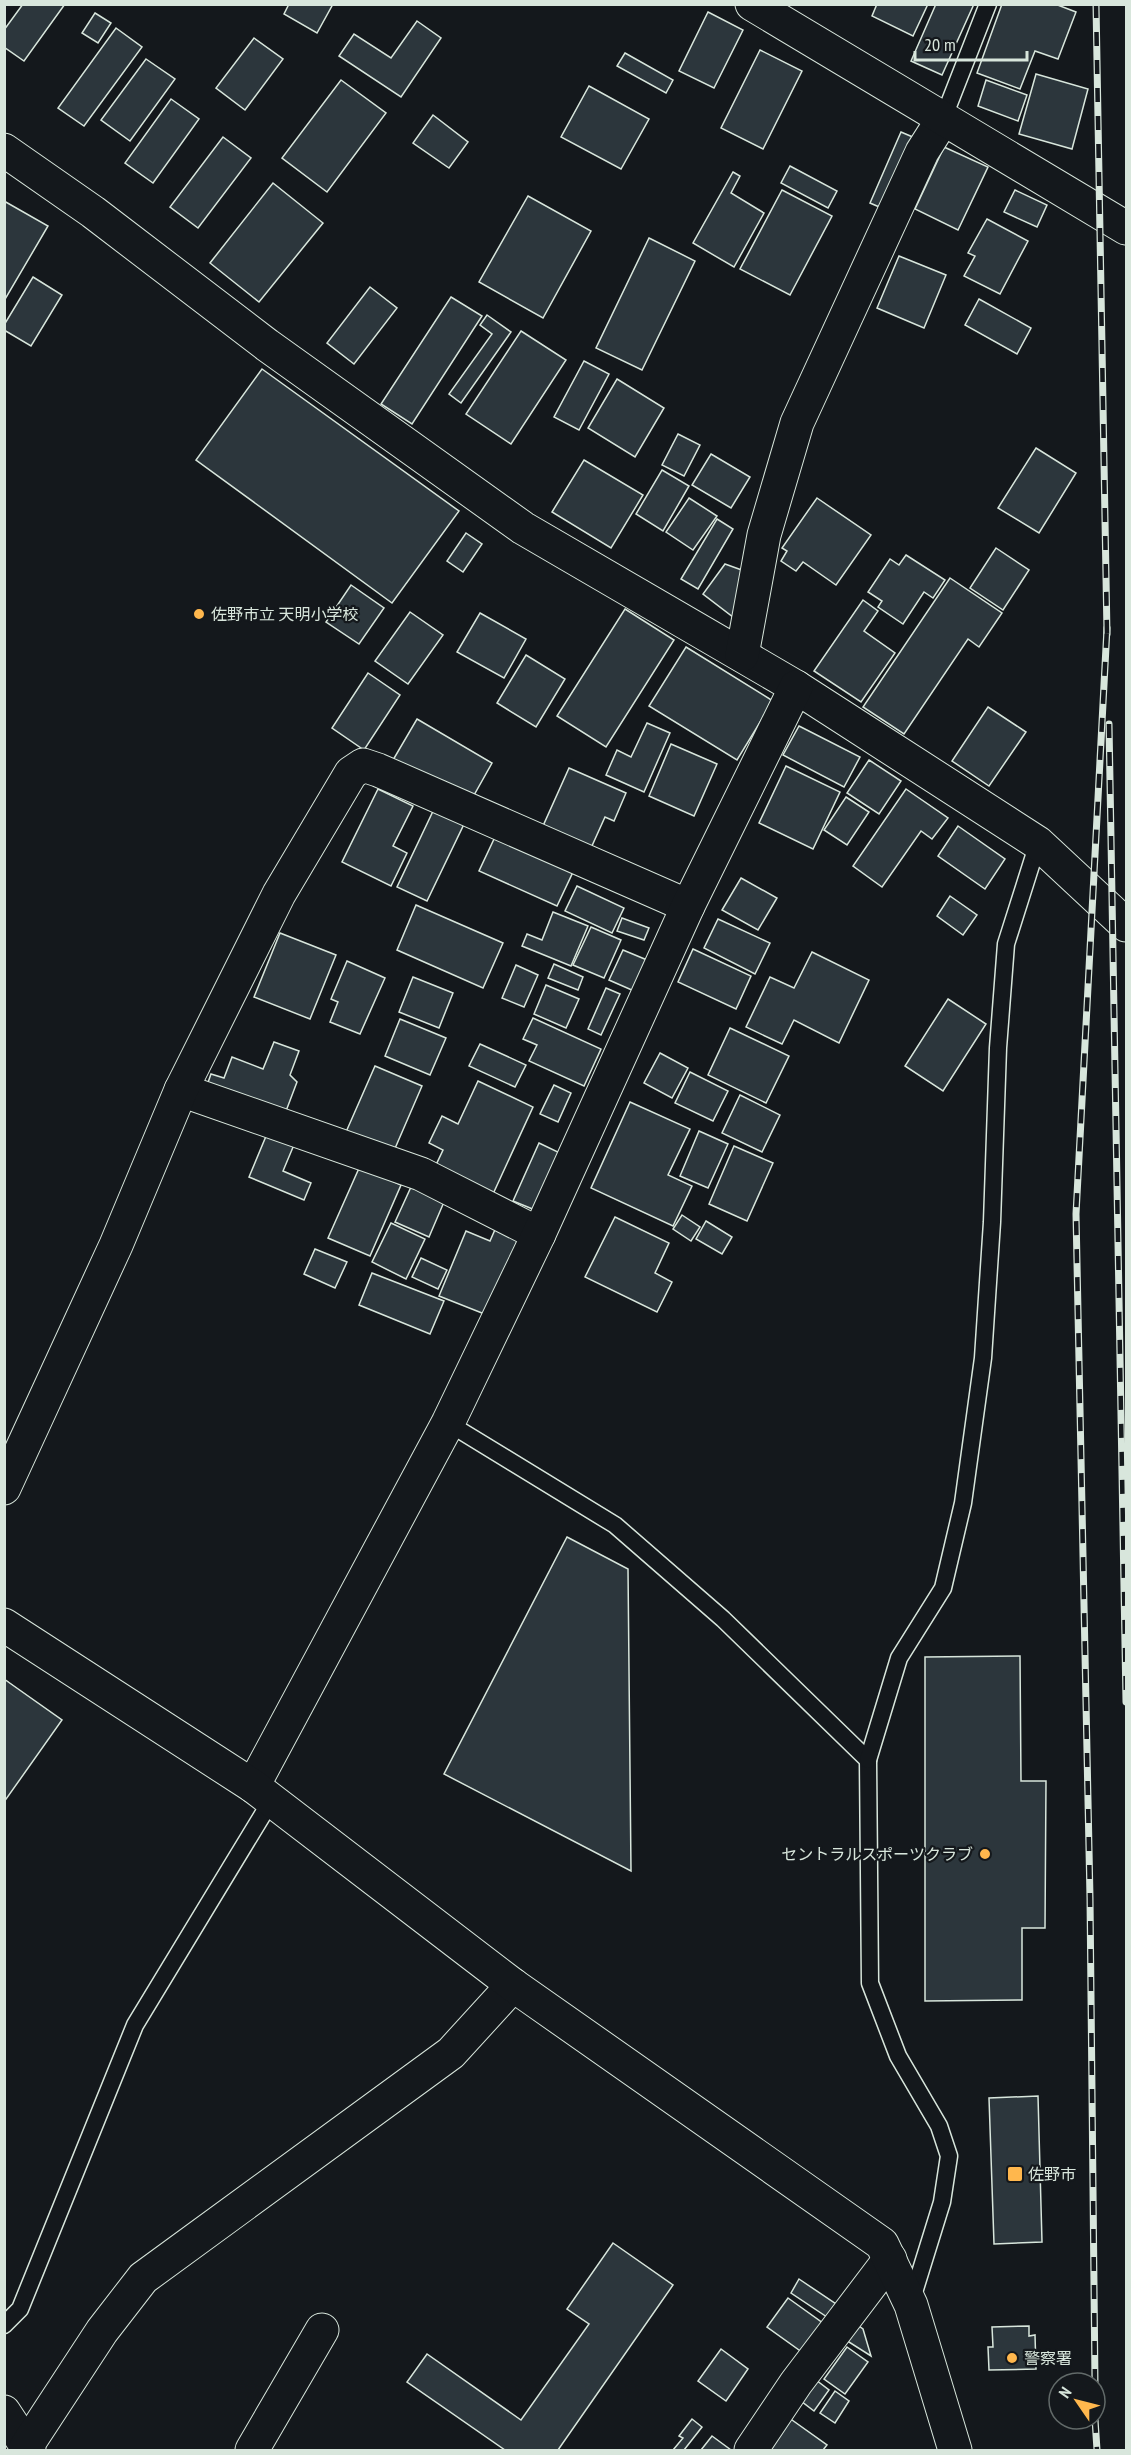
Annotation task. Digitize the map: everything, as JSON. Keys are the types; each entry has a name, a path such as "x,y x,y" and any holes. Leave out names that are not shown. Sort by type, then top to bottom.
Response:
{"street":[{"path":"752,4 1126,228"},
{"path":"742,655 764,535 797,423 922,152 943,119"},
{"path":"4,150 93,212 267,345 523,528 796,687 1038,843 1126,925"},
{"path":"262,1794 448,1423 539,1234 688,906 796,687"},
{"path":"4,1488 116,1245 181,1090 279,894 351,773 363,765 378,770 688,906"},
{"path":"181,1090 421,1174 539,1234"},
{"path":"4,1625 262,1794 513,1985 882,2244 910,2305 955,2451"},
{"path":"4,2412 22,2447 102,2331 143,2278 451,2052 513,1985"},
{"path":"751,2451 796,2383 890,2259"},
{"path":"252,2451 322,2330"}],"lane":[{"path":"943,119 988,4"},
{"path":"910,2305 942,2202 949,2156 939,2126 898,2056 870,1983 868,1760 899,1658 943,1588 963,1503 983,1358 992,1222 998,1048 1006,944 1038,843"},
{"path":"448,1423 615,1525 723,1619 868,1760"},
{"path":"4,2325 20,2309 135,2025 262,1794"}],"building":[{"path":"23,4 65,4 24,61 4,47 4,30"},
{"path":"289,4 333,4 317,33 284,14"},
{"path":"877,4 928,4 913,36 872,16"},
{"path":"936,4 974,4 942,75 911,61"},
{"path":"1002,4 1055,4 1076,12 1058,59 1035,51 1020,89 977,73"},
{"path":"708,12 743,30 714,88 679,71"},
{"path":"95,13 111,23 98,43 82,33"},
{"path":"417,21 441,38 401,97 339,56 354,34 391,58"},
{"path":"116,28 142,47 84,126 58,108"},
{"path":"254,38 283,59 245,110 216,88"},
{"path":"760,50 802,71 763,149 721,128"},
{"path":"625,53 673,80 666,93 617,66"},
{"path":"146,59 175,79 130,141 101,120"},
{"path":"1036,74 1088,89 1072,149 1019,134"},
{"path":"341,80 386,113 327,192 282,158"},
{"path":"986,80 1027,95 1018,121 978,106"},
{"path":"589,86 649,119 621,169 561,137"},
{"path":"171,99 199,119 153,183 125,163"},
{"path":"433,115 468,142 449,168 413,143"},
{"path":"901,132 922,141 891,212 870,203"},
{"path":"223,137 251,158 198,228 170,207"},
{"path":"944,147 988,167 958,230 915,209"},
{"path":"790,166 837,191 828,208 781,183"},
{"path":"733,172 740,176 731,193 764,213 734,267 693,243"},
{"path":"273,183 323,223 259,302 210,263"},
{"path":"782,190 832,216 790,295 740,269"},
{"path":"1015,190 1047,205 1037,227 1004,212"},
{"path":"528,196 591,231 543,318 479,282"},
{"path":"4,201 48,226 4,301"},
{"path":"987,219 1028,241 1000,294 964,276 975,256 968,253"},
{"path":"649,238 695,261 642,370 596,348"},
{"path":"899,256 946,275 924,328 877,308"},
{"path":"33,277 62,295 31,346 4,330 4,325"},
{"path":"370,287 397,308 354,364 327,343"},
{"path":"451,297 482,316 412,424 381,404"},
{"path":"979,299 1031,328 1017,354 965,325"},
{"path":"487,315 511,332 461,403 449,394 492,334 480,325"},
{"path":"521,331 566,360 511,444 466,414"},
{"path":"584,361 609,374 579,430 554,417"},
{"path":"262,369 459,511 392,603 196,460"},
{"path":"617,379 664,408 635,457 588,428"},
{"path":"678,434 700,445 684,476 662,465"},
{"path":"1036,448 1076,473 1039,533 998,508"},
{"path":"711,454 750,477 731,508 692,485"},
{"path":"584,460 643,495 611,548 552,512"},
{"path":"662,470 689,486 663,531 636,514"},
{"path":"689,498 717,516 693,550 666,532"},
{"path":"817,498 871,535 836,585 803,562 796,571 781,561 787,551 782,548"},
{"path":"717,519 733,529 698,589 681,579"},
{"path":"466,533 482,544 463,572 447,561"},
{"path":"996,548 1029,570 1003,610 970,588"},
{"path":"906,555 945,580 933,598 924,592 903,624 878,607 882,601 868,592 890,559 899,565"},
{"path":"725,564 750,573 733,617 703,594"},
{"path":"950,578 1002,613 979,647 968,639 904,734 863,707"},
{"path":"351,585 384,608 359,644 326,622"},
{"path":"863,600 878,611 864,631 895,653 861,702 814,671"},
{"path":"625,609 674,640 606,747 557,716"},
{"path":"410,612 443,635 408,684 375,661"},
{"path":"480,613 526,639 504,678 457,652"},
{"path":"686,647 773,701 737,760 649,706"},
{"path":"526,655 565,679 536,727 497,703"},
{"path":"368,673 400,695 364,750 332,728"},
{"path":"988,707 1026,732 989,786 952,761"},
{"path":"417,719 492,763 469,804 393,760"},
{"path":"647,723 670,733 644,792 606,775 617,750 631,757"},
{"path":"799,726 860,757 844,787 783,755"},
{"path":"671,744 717,764 694,816 649,796"},
{"path":"869,760 901,781 879,814 847,793"},
{"path":"786,766 840,792 813,849 759,823"},
{"path":"569,768 626,793 614,821 605,817 591,848 543,826"},
{"path":"378,789 413,806 393,846 407,853 391,886 342,862"},
{"path":"906,789 948,818 932,839 921,831 882,887 853,866"},
{"path":"846,797 869,812 847,845 824,830"},
{"path":"435,807 465,822 427,901 397,887"},
{"path":"958,826 1005,859 985,889 938,856"},
{"path":"495,837 573,872 557,906 479,871"},
{"path":"741,878 777,898 758,930 722,910"},
{"path":"577,886 624,908 612,933 565,911"},
{"path":"950,896 977,915 963,935 937,916"},
{"path":"416,905 503,943 483,988 397,950"},
{"path":"553,912 588,926 571,966 522,946 527,934 542,940"},
{"path":"622,918 649,928 644,940 617,931"},
{"path":"718,919 770,943 755,974 704,948"},
{"path":"591,927 621,940 604,978 573,965"},
{"path":"280,933 336,955 310,1019 254,997"},
{"path":"693,949 751,976 736,1009 678,982"},
{"path":"623,950 647,960 634,991 609,980"},
{"path":"812,952 869,980 839,1043 794,1020 782,1044 746,1027 770,977 794,988"},
{"path":"347,961 385,978 360,1034 330,1022 338,1002 331,999"},
{"path":"554,964 583,977 578,990 548,978"},
{"path":"516,965 538,975 524,1007 502,998"},
{"path":"413,977 453,993 439,1028 399,1012"},
{"path":"546,985 579,999 566,1028 534,1014"},
{"path":"606,988 620,994 601,1035 588,1029"},
{"path":"948,999 986,1024 943,1091 905,1066"},
{"path":"533,1018 601,1049 584,1086 529,1061 537,1045 523,1039"},
{"path":"400,1019 446,1038 430,1075 385,1056"},
{"path":"730,1028 789,1056 766,1103 708,1075"},
{"path":"274,1042 299,1051 290,1075 297,1082 283,1119 206,1088 211,1074 224,1078 232,1057 263,1069"},
{"path":"480,1044 526,1065 515,1087 469,1066"},
{"path":"660,1053 688,1068 672,1098 644,1083"},
{"path":"375,1066 422,1086 393,1153 346,1132"},
{"path":"690,1072 728,1091 713,1121 675,1103"},
{"path":"478,1081 533,1107 493,1194 435,1167 443,1150 429,1143 442,1116 458,1124"},
{"path":"554,1085 571,1093 558,1122 540,1114"},
{"path":"740,1095 780,1115 762,1152 722,1133"},
{"path":"630,1102 690,1129 668,1175 692,1186 673,1226 591,1188"},
{"path":"269,1129 296,1140 283,1171 311,1183 304,1200 249,1177"},
{"path":"699,1131 728,1144 708,1188 680,1176"},
{"path":"539,1143 560,1153 535,1210 513,1201"},
{"path":"734,1146 773,1163 747,1221 709,1204"},
{"path":"360,1166 401,1185 370,1256 328,1238"},
{"path":"411,1187 444,1202 429,1237 395,1222"},
{"path":"682,1215 700,1227 691,1241 673,1229"},
{"path":"615,1217 669,1243 655,1273 672,1282 657,1312 585,1277"},
{"path":"706,1221 732,1237 722,1254 696,1239"},
{"path":"391,1223 425,1239 406,1279 372,1262"},
{"path":"497,1225 520,1234 487,1315 439,1296 466,1231 490,1241"},
{"path":"315,1249 347,1262 335,1288 304,1274"},
{"path":"421,1258 447,1270 438,1289 412,1277"},
{"path":"372,1273 444,1301 430,1334 359,1305"},
{"path":"567,1537 628,1569 631,1871 444,1774"},
{"name":"セントラルスポーツクラブ","path":"1020,1656 1021,1781 1046,1781 1045,1928 1022,1928 1022,2000 925,2001 925,1657"},
{"path":"4,1679 56,1719 4,1786"},
{"path":"4,1679 62,1720 4,1802"},
{"path":"1038,2096 1042,2242 994,2244 989,2098"},
{"path":"613,2243 673,2285 558,2450 505,2450 407,2382 427,2354 521,2420 589,2324 567,2309"},
{"path":"799,2279 842,2308 833,2321 791,2293"},
{"path":"788,2298 827,2326 806,2355 767,2327"},
{"path":"852,2321 863,2329 871,2356 841,2337"},
{"name":"警察署","path":"1029,2326 1029,2336 1035,2335 1036,2369 989,2370 988,2347 993,2347 992,2327"},
{"path":"847,2347 868,2362 845,2394 824,2379"},
{"path":"721,2349 748,2369 726,2401 698,2381"},
{"path":"816,2380 829,2390 814,2411 801,2401"},
{"path":"835,2391 849,2401 835,2423 820,2413"},
{"path":"785,2415 827,2445 823,2450 760,2450"},
{"path":"692,2419 702,2427 684,2450 673,2450 683,2438 679,2436"},
{"path":"712,2436 731,2450 701,2450"}],"railway":[{"path":"1096,4 1107,634"},
{"path":"1095,2371 1090,1898 1076,1214 1107,628"},
{"path":"1109,724 1126,1702"},
{"path":"1096,2431 1097,2450"}],"place":[{"name":"佐野市立 天明小学校","path":"199,614"},
{"name":"セントラルスポーツクラブ","path":"985,1854"},
{"name":"佐野市","path":"1015,2174"},
{"name":"警察署","path":"1012,2358"}]}
